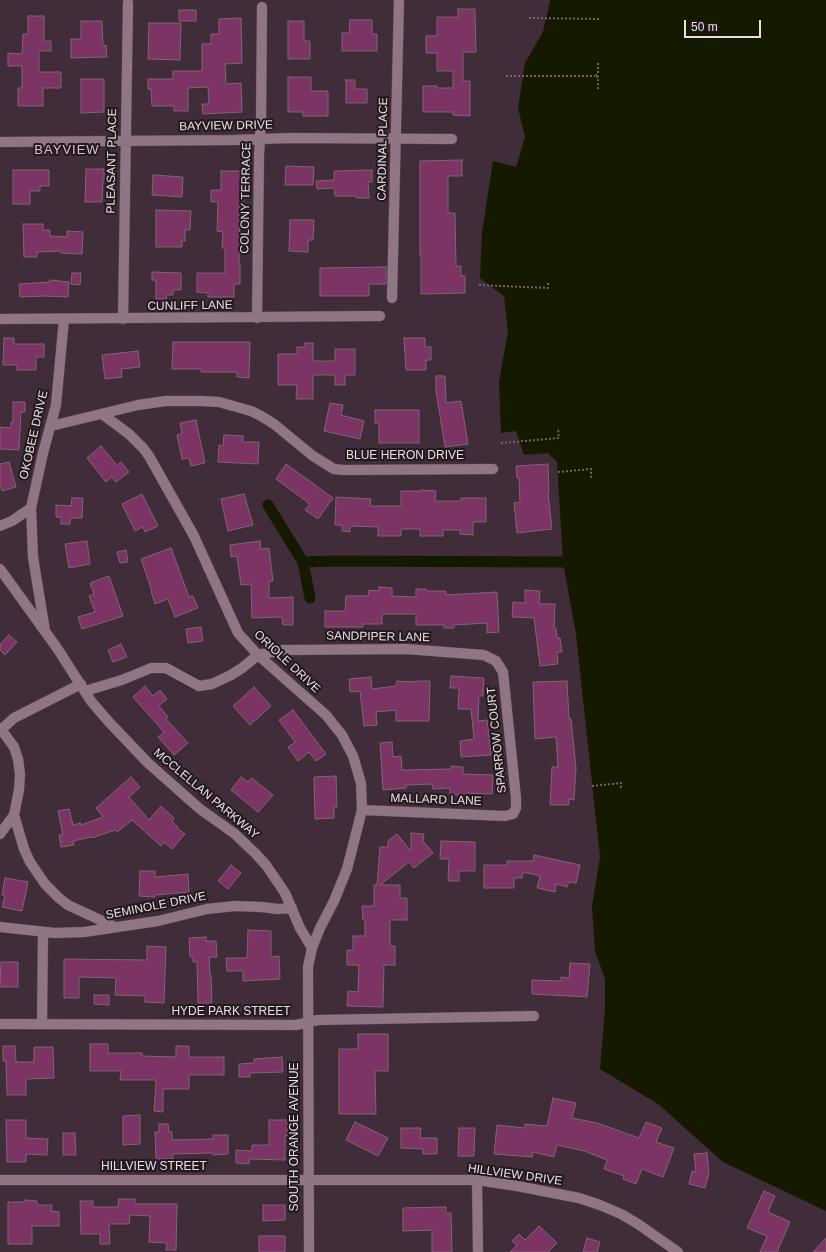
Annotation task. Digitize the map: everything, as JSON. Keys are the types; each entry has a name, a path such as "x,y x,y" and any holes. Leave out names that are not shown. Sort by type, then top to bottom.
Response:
{"street":[{"name":"CARDINAL PLACE","path":"392,298 399,0"},
{"name":"PLEASANT PLACE","path":"123,319 128,3"},
{"name":"COLONY TERRACE","path":"257,318 260,139 262,120 262,7"},
{"name":"BAYVIEW DRIVE","path":"0,142 290,138 452,139"},
{"name":"CUNLIFF LANE","path":"0,319 380,316"},
{"name":"OKOBEE DRIVE","path":"45,632 34,557 31,508 43,453 56,405 64,319"},
{"name":"BLUE HERON DRIVE","path":"51,426 138,405 166,401 219,402 251,411 261,416 274,424 313,456 334,469 493,469"},
{"name":"ORIOLE DRIVE","path":"102,414 129,434 149,456 194,536 234,628 258,655 326,715 342,735 353,756 360,777 362,810 347,869 312,948"},
{"path":"2,525 12,521 31,508"},
{"name":"MCCLELLAN PARKWAY","path":"0,569 92,701 108,721 148,764 183,795 235,834 255,853 274,877 292,908 300,928 312,948"},
{"name":"SANDPIPER LANE","path":"258,655 283,650 406,649 484,655 496,661"},
{"path":"0,834 14,815 19,790 19,766 14,747 1,728 14,718 83,688 122,680 151,668 166,668 199,686 212,684 231,676 258,655"},
{"name":"SPARROW COURT","path":"496,661 503,672 516,798 516,808 513,814 509,815"},
{"name":"MALLARD LANE","path":"362,810 509,815"},
{"path":"14,815 24,849 30,862 45,884 68,905 115,927"},
{"name":"SEMINOLE DRIVE","path":"0,927 43,933 84,932 158,921 207,909 235,906 277,909 292,908"},
{"path":"42,1024 43,933"},
{"path":"308,1022 308,967 312,948"},
{"name":"HYDE PARK STREET","path":"0,1024 296,1025 318,1020 534,1016"},
{"name":"SOUTH ORANGE AVENUE","path":"308,1022 309,1252"},
{"name":"HILLVIEW STREET","path":"0,1180 309,1180"},
{"name":"HILLVIEW DRIVE","path":"309,1180 478,1180 579,1198 621,1214 678,1252"},
{"path":"478,1180 478,1252"}],"path":[{"path":"529,18 600,20"},
{"path":"595,76 598,74 598,63"},
{"path":"506,76 595,76"},
{"path":"595,76 598,77 598,89"},
{"path":"479,285 548,288 548,283"},
{"path":"501,443 559,438 558,428"},
{"path":"558,472 591,469 591,479"},
{"path":"592,786 621,783 621,790"}],"shaded area":[{"path":"550,0 826,0 826,1211 723,1162 658,1104 600,1069 605,1009 605,979 595,951 592,906 600,857 576,634 563,562 557,462 548,453 524,455 516,431 501,433 499,382 508,331 504,296 480,278 482,232 493,161 516,167 525,137 518,108 525,63 543,32"}],"building":[{"path":"458,9 475,9 476,52 463,52 463,81 470,81 470,116 453,115 453,112 423,112 423,86 453,88 453,71 437,71 437,53 426,53 426,36 437,36 437,17 458,17"},
{"path":"179,10 196,10 196,21 179,21"},
{"path":"28,16 44,16 44,41 51,41 51,51 39,51 39,72 61,72 61,88 43,88 43,106 18,106 18,88 22,88 22,66 8,66 8,53 22,54 23,34 28,34"},
{"path":"241,18 242,63 225,64 226,84 241,83 242,112 203,114 202,104 209,104 208,87 188,88 188,111 174,111 174,106 152,106 151,89 148,89 148,79 173,79 173,71 202,71 202,44 211,44 211,34 219,34 219,19"},
{"path":"350,20 372,20 372,34 377,34 377,51 342,51 342,33 349,33"},
{"path":"81,21 102,21 103,46 106,45 107,57 71,58 71,39 81,39"},
{"path":"288,21 304,21 304,41 310,41 310,59 288,59"},
{"path":"149,23 181,23 180,60 148,59"},
{"path":"288,77 311,77 311,91 328,91 328,116 303,116 303,112 288,112"},
{"path":"81,79 104,79 104,112 81,113"},
{"path":"346,80 355,80 355,89 367,89 367,103 346,103"},
{"path":"462,160 462,176 448,176 448,213 455,213 456,266 461,266 461,276 465,276 465,293 421,294 420,161"},
{"path":"286,166 314,167 313,185 285,185"},
{"path":"86,169 104,169 102,202 85,202"},
{"path":"13,170 49,170 49,186 40,186 40,191 30,191 30,204 13,204"},
{"path":"372,170 372,182 368,182 369,198 356,198 356,196 335,196 334,188 317,189 316,181 334,180 334,171"},
{"path":"221,171 243,171 244,201 240,202 240,284 234,284 234,297 208,297 208,293 197,292 197,273 225,273 225,248 222,248 223,232 217,231 218,202 211,202 211,190 221,190"},
{"path":"153,175 183,177 182,197 152,195"},
{"path":"156,210 191,211 190,230 185,230 185,241 182,241 182,247 156,247"},
{"path":"290,220 314,220 313,240 308,240 308,252 289,251"},
{"path":"23,224 43,224 43,230 50,230 50,236 67,237 67,231 83,232 82,254 61,253 61,251 37,252 37,257 24,257"},
{"path":"386,267 386,284 369,284 369,296 320,296 320,268"},
{"path":"152,272 181,273 181,290 173,290 173,295 167,295 166,299 156,299 156,280 152,280"},
{"path":"72,273 81,273 80,285 71,284"},
{"path":"50,280 69,282 68,297 20,297 19,284 50,282"},
{"path":"4,338 14,338 14,344 44,344 44,357 36,357 36,370 17,370 17,365 3,365"},
{"path":"404,338 425,338 425,347 431,347 431,360 426,360 426,370 406,370"},
{"path":"173,342 250,342 249,378 237,377 237,372 201,372 201,369 172,369"},
{"path":"305,343 313,343 313,361 335,361 335,349 355,349 355,375 345,375 345,385 335,385 335,375 313,375 313,399 296,399 297,385 278,385 278,354 297,354 297,347 305,347"},
{"path":"138,351 140,367 121,369 122,377 105,379 102,355"},
{"path":"436,376 445,376 446,403 461,401 468,444 445,447 436,391"},
{"path":"13,402 25,402 25,412 21,412 19,450 0,449 0,427 11,428 11,422 13,422"},
{"path":"330,403 343,405 341,415 364,421 360,439 324,431"},
{"path":"375,410 419,410 419,443 379,443 379,423 375,423"},
{"path":"196,420 205,463 191,466 189,458 182,459 177,435 182,433 180,423"},
{"path":"224,435 243,436 243,442 259,442 258,464 218,462 219,445 223,446"},
{"path":"101,446 117,465 121,462 129,472 116,482 112,477 106,482 87,458"},
{"path":"9,462 16,487 2,491 0,485 0,464"},
{"path":"286,464 333,498 318,519 305,510 310,504 276,479"},
{"path":"548,464 548,493 552,529 517,533 514,503 520,502 519,478 517,478 516,466"},
{"path":"401,491 436,491 435,501 461,501 461,498 486,498 486,522 473,522 473,535 460,534 460,530 443,530 443,536 420,536 420,529 401,529 401,536 378,536 378,527 350,526 350,532 342,531 342,525 335,525 336,497 371,499 370,506 401,506"},
{"path":"142,494 158,526 145,532 143,527 135,531 122,504"},
{"path":"244,494 253,525 228,531 221,499"},
{"path":"72,498 83,498 82,518 70,518 70,524 61,524 61,517 56,517 56,505 71,506"},
{"path":"87,541 90,564 69,568 65,544"},
{"path":"260,541 261,549 269,548 273,581 269,582 269,598 293,597 293,625 283,625 282,617 252,618 251,584 241,585 237,556 231,557 230,545"},
{"path":"171,548 189,597 193,596 198,608 175,617 168,599 155,604 141,559"},
{"path":"126,550 128,562 120,563 117,552"},
{"path":"109,576 123,616 82,629 78,617 95,612 89,596 94,594 90,583"},
{"path":"379,587 392,588 392,596 416,597 416,589 426,589 426,591 446,591 446,595 497,592 499,632 487,633 487,623 454,625 454,628 444,628 444,625 416,625 416,614 382,614 382,624 363,624 363,627 325,627 325,611 345,611 346,596 368,596 369,590 379,591"},
{"path":"525,590 540,591 539,604 555,604 554,628 556,628 557,638 560,638 562,652 557,652 558,664 540,666 534,618 512,617 513,602 525,603"},
{"path":"201,627 203,641 188,643 186,629"},
{"path":"9,635 17,642 5,655 0,650 0,644"},
{"path":"121,644 127,657 113,662 108,650"},
{"path":"451,676 484,678 483,696 479,696 478,721 487,720 491,755 461,757 460,741 474,739 471,709 458,709 459,688 450,688"},
{"path":"371,677 372,689 396,686 397,681 430,681 429,721 396,721 396,710 376,712 377,725 364,726 360,691 350,692 349,679"},
{"path":"567,681 569,719 571,719 576,768 574,800 569,799 569,805 550,805 552,767 558,767 556,737 535,739 533,682"},
{"path":"145,686 153,696 160,690 167,699 159,706 168,717 166,719 188,743 174,755 158,737 164,732 133,697"},
{"path":"254,687 271,706 250,725 233,706"},
{"path":"293,710 326,754 316,761 309,752 298,761 288,747 295,742 279,720"},
{"path":"392,742 393,757 401,756 402,770 451,769 451,766 463,767 463,774 493,775 492,794 467,793 467,795 450,795 450,788 433,789 432,784 406,785 406,788 383,790 380,743"},
{"path":"336,776 337,807 334,807 334,818 315,819 314,777"},
{"path":"131,777 140,787 129,797 149,820 161,806 174,818 172,821 178,827 177,828 185,834 172,849 164,842 161,846 132,820 117,832 115,830 92,838 73,841 74,845 61,847 59,835 63,835 58,811 69,809 73,825 81,823 81,825 103,817 96,808"},
{"path":"241,777 248,782 252,778 273,795 258,812 231,790"},
{"path":"411,833 424,834 423,841 433,853 414,868 409,862 380,885 400,885 400,898 407,898 407,920 390,920 390,946 395,946 395,965 384,965 383,1007 347,1006 348,991 358,992 359,965 347,965 347,950 353,950 353,936 365,936 365,920 363,920 362,906 374,906 374,885 377,885 380,847 388,847 388,841 397,834 411,851"},
{"path":"441,841 475,842 475,871 459,871 459,881 448,881 449,859 440,859"},
{"path":"534,855 580,865 576,883 569,882 567,887 556,884 555,892 537,888 540,876 523,872 522,878 514,878 514,888 484,888 484,865 507,865 507,861 533,861"},
{"path":"231,865 241,873 228,889 218,881"},
{"path":"140,871 155,871 155,877 188,874 189,892 155,895 155,897 139,896"},
{"path":"5,878 28,882 22,911 2,907 5,896 2,895"},
{"path":"248,930 271,931 271,957 279,956 280,979 243,981 243,971 227,971 226,958 247,958"},
{"path":"206,937 206,941 216,941 217,957 209,957 212,1003 198,1003 197,962 193,962 193,957 190,957 189,938"},
{"path":"147,946 166,947 164,1003 145,1002 145,996 115,995 116,978 79,977 79,998 64,998 64,959 147,960"},
{"path":"1,962 18,962 18,987 0,987"},
{"path":"570,963 590,964 587,997 532,994 532,980 561,981 561,977 569,978"},
{"path":"94,995 109,995 109,1005 94,1004"},
{"path":"358,1034 388,1034 388,1071 375,1071 376,1114 339,1114 339,1049 358,1049"},
{"path":"90,1044 108,1044 108,1053 142,1053 142,1056 176,1057 176,1046 189,1046 189,1057 224,1057 224,1075 189,1075 189,1089 163,1089 163,1112 154,1111 156,1080 120,1080 121,1071 90,1071"},
{"path":"3,1046 15,1046 16,1062 34,1062 34,1047 53,1047 54,1078 26,1079 26,1095 7,1095 6,1061 3,1061"},
{"path":"282,1057 283,1072 250,1073 250,1077 239,1077 239,1064 254,1063 254,1059"},
{"path":"553,1098 576,1103 572,1118 597,1123 639,1138 646,1122 662,1128 656,1142 674,1148 663,1177 642,1169 636,1184 623,1179 624,1176 604,1169 607,1160 584,1151 557,1145 554,1157 533,1152 532,1157 494,1154 497,1125 524,1128 525,1124 547,1126"},
{"path":"140,1115 140,1144 123,1145 123,1116"},
{"path":"6,1120 26,1120 26,1138 48,1139 47,1155 26,1154 26,1162 7,1162"},
{"path":"269,1120 288,1120 287,1136 285,1136 285,1160 249,1159 249,1164 236,1163 236,1150 252,1151 252,1145 269,1145"},
{"path":"355,1122 388,1138 378,1156 346,1140"},
{"path":"159,1124 168,1124 169,1132 172,1132 172,1140 213,1139 213,1135 228,1135 228,1154 173,1154 173,1159 156,1159 155,1132 159,1132"},
{"path":"401,1128 421,1128 420,1138 437,1138 437,1154 423,1154 423,1149 401,1148"},
{"path":"459,1128 475,1128 474,1156 458,1156"},
{"path":"63,1133 75,1133 76,1155 63,1155"},
{"path":"707,1153 709,1174 705,1188 689,1184 692,1171 696,1172 694,1154"},
{"path":"764,1191 775,1196 768,1212 790,1222 777,1252 760,1252 767,1236 747,1228"},
{"path":"119,1199 135,1199 135,1204 177,1204 176,1250 166,1250 167,1243 149,1242 150,1216 130,1215 129,1224 109,1224 110,1244 100,1244 100,1234 81,1234 80,1201 93,1201 93,1207 118,1207"},
{"path":"25,1200 37,1201 37,1205 52,1205 51,1211 59,1212 59,1226 32,1226 32,1244 8,1244 8,1202 25,1202"},
{"path":"263,1205 285,1205 285,1220 263,1221"},
{"path":"446,1207 446,1213 451,1213 452,1252 432,1252 432,1230 403,1231 403,1208"},
{"path":"539,1226 557,1243 548,1252 510,1252 517,1245 512,1241 519,1234 525,1240"},
{"path":"259,1236 285,1236 285,1252 259,1252"},
{"path":"587,1238 600,1242 597,1252 583,1252"},
{"path":"826,1238 826,1252 813,1252"}],"waterway":[{"path":"268,505 303,562 310,598"},
{"path":"303,562 563,562"}],"district":[{"name":"BAYVIEW","path":"67,150"}]}
